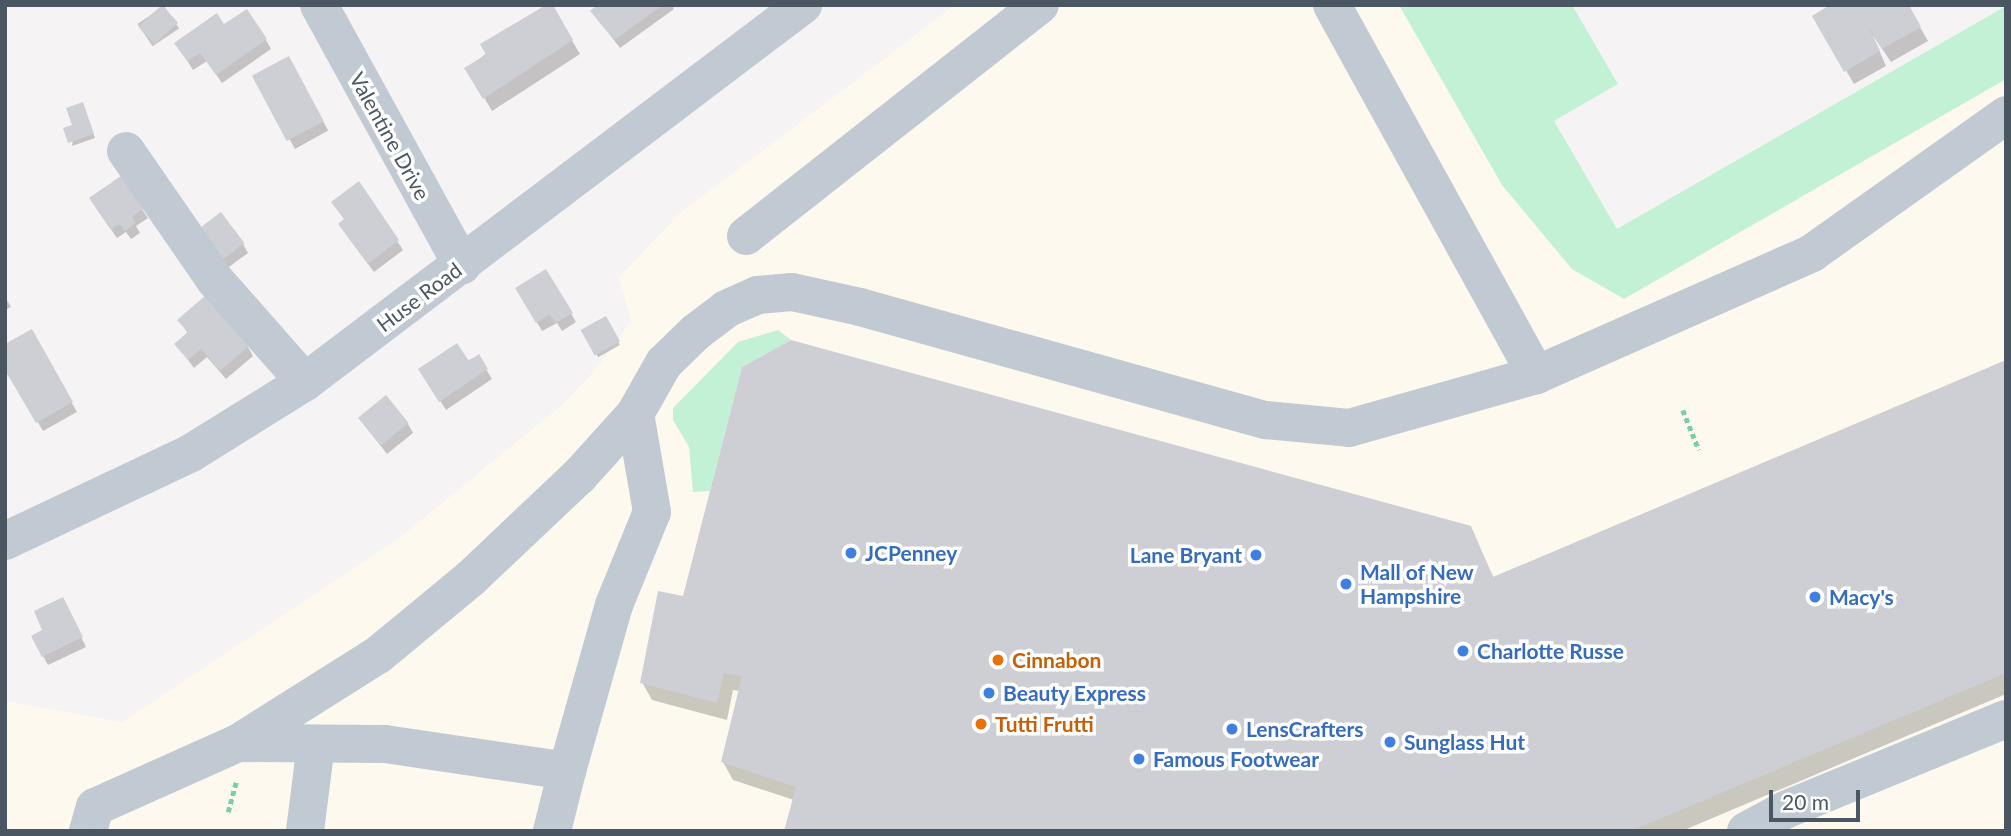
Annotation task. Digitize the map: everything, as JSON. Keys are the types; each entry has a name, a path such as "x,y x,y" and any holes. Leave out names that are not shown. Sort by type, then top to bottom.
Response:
{"street":[{"name":"Valentine Drive","path":"319,5 462,265"},
{"name":"Huse Road","path":"9,532 191,453 305,382 803,5"},
{"path":"746,236 1040,5"},
{"path":"1332,5 1536,375"},
{"path":"88,831 95,807 239,743 378,656 451,596 579,476 635,414 664,363 696,332 726,309 757,295 792,292 998,343 1266,420 1358,426 1536,375 1812,253 2006,115"},
{"path":"126,151 215,280 305,382"},
{"path":"552,831 614,605 652,512 635,414"},
{"path":"1746,831 1785,810 2006,719"},
{"path":"239,743 385,744 567,771"},
{"path":"305,831 316,744"}],"path":[{"path":"1683,410 1699,450"}],"shaded area":[{"path":"955,5 1408,5 1613,272 2006,36 2006,831 5,831 5,701 122,722 398,539 563,404 595,370 631,321 619,277 680,213"}],"green space":[{"path":"1399,5 1572,5 1618,84 1554,121 1617,229 2006,6 2006,79 1624,299 1572,269 1502,185"},
{"path":"778,330 791,340 742,367 710,491 693,492 689,447 673,420 673,408 738,342"}],"building":[{"path":"162,5 178,23 154,44 138,26"},
{"path":"546,5 553,5 573,40 483,99 464,68 486,55 480,44"},
{"path":"597,5 663,5 614,40 590,11"},
{"path":"1830,5 1909,5 1921,27 1882,49 1868,26 1880,51 1844,72 1812,16"},
{"path":"247,9 267,39 216,75 200,53 187,61 174,43 217,13 224,24"},
{"path":"289,56 324,121 287,141 252,76"},
{"path":"83,102 94,134 68,143 63,128 72,125 66,108"},
{"path":"121,176 144,208 132,217 136,223 125,231 120,224 111,230 89,198"},
{"path":"359,181 399,240 368,264 338,224 344,219 331,202"},
{"path":"221,212 244,243 216,265 192,234"},
{"path":"546,269 573,313 555,323 550,314 536,323 515,288"},
{"path":"206,295 249,346 220,371 201,349 188,360 174,344 188,332 177,320"},
{"path":"606,316 620,341 595,355 581,330"},
{"path":"32,329 73,402 36,423 5,370 5,344"},
{"name":"Mall of New Hampshire","path":"791,340 1471,526 1493,577 2006,360 2006,673 1631,831 784,831 796,787 721,762 742,676 724,673 717,703 640,683 658,591 683,596 742,367"},
{"path":"457,343 469,361 479,354 488,369 439,402 418,369"},
{"path":"386,395 409,423 381,446 358,418"},
{"path":"63,597 83,637 42,657 31,636 42,630 34,611"}],"place":[{"name":"JCPenney","path":"851,553"},
{"name":"Lane Bryant","path":"1256,555"},
{"name":"Mall of New Hampshire","path":"1346,584"},
{"name":"Macy's","path":"1815,597"},
{"name":"Charlotte Russe","path":"1463,651"},
{"name":"Cinnabon","path":"998,660"},
{"name":"Beauty Express","path":"989,693"},
{"name":"Tutti Frutti","path":"981,724"},
{"name":"LensCrafters","path":"1232,729"},
{"name":"Sunglass Hut","path":"1390,742"},
{"name":"Famous Footwear","path":"1139,759"}]}
